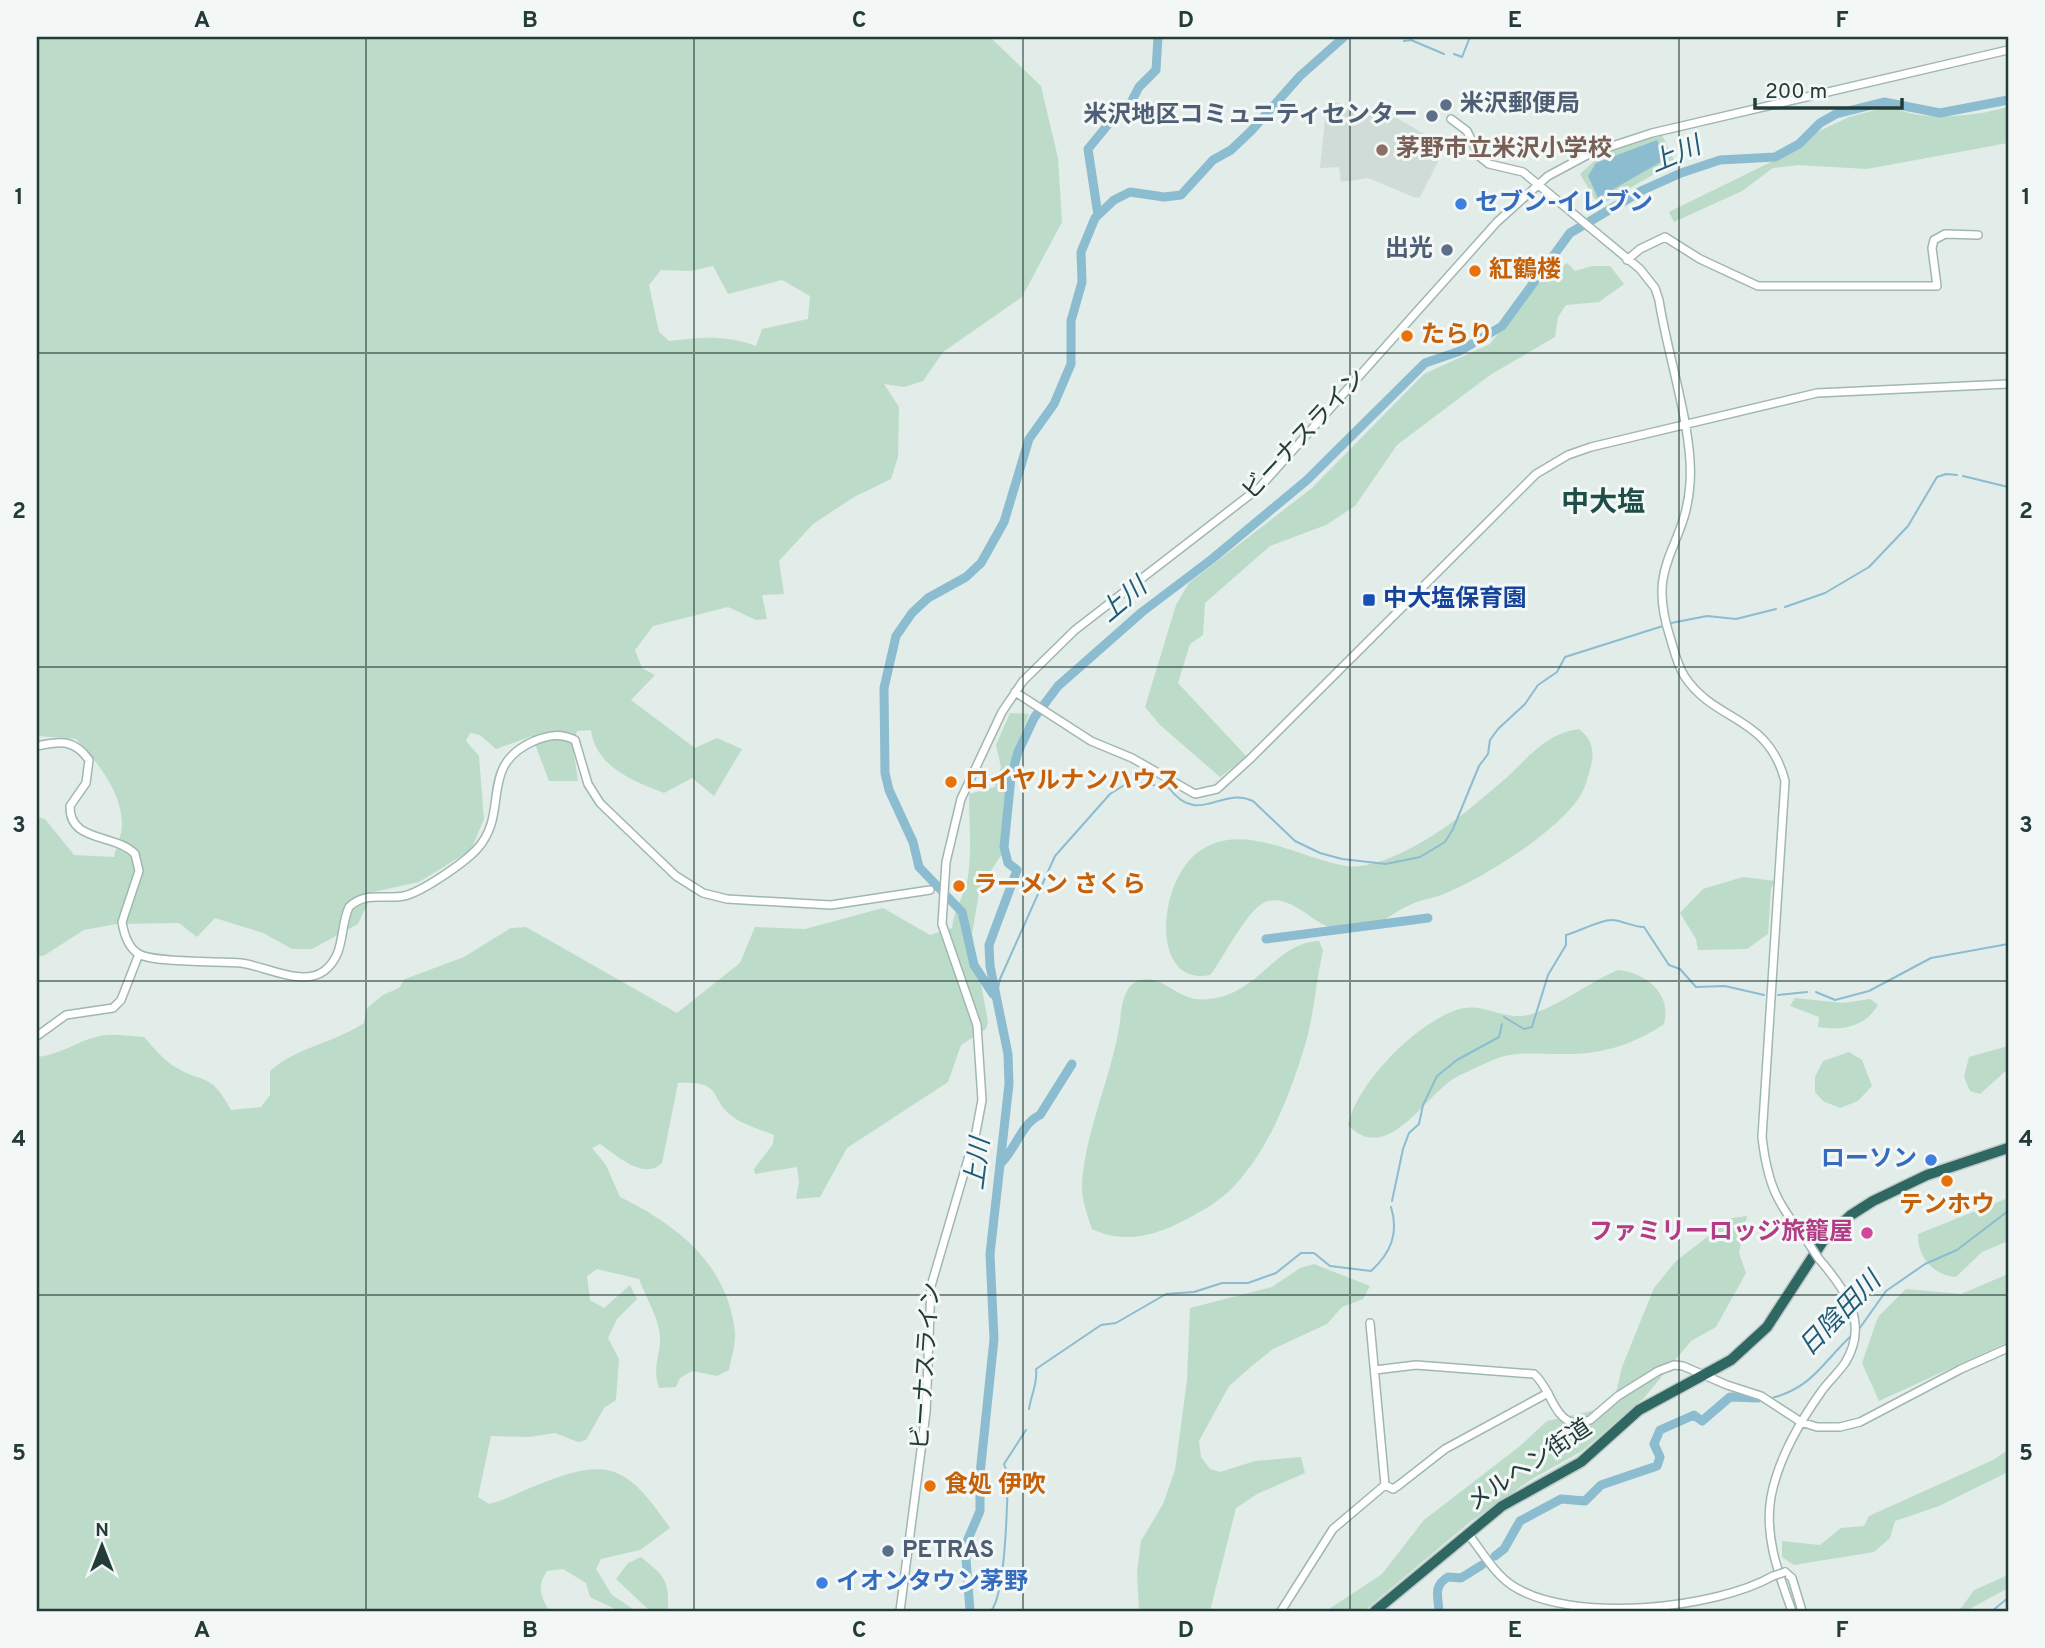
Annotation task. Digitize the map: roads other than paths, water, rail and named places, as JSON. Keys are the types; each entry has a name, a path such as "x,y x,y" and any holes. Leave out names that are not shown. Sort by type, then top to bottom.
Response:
{"highway":[{"name":"メルヘン街道","path":"1375,1611 1502,1506 1581,1462 1639,1410 1731,1360 1768,1328 1823,1241 1851,1215 1873,1201 1927,1175 2008,1148"}],"street":[{"name":"ビーナスライン","path":"900,1611 926,1412 931,1286 976,1132 982,1100 977,1025 945,934 941,912 944,874 961,799 1002,712 1054,648 1260,487 1497,222 1538,183 1591,153 1651,133 2008,50"},
{"path":"1451,119 1467,131 1479,156 1489,164 1513,168 1538,183 1640,269 1655,288 1689,454 1690,483 1686,510 1662,573 1662,610 1685,678 1703,695 1771,745 1785,781 1762,1137 1765,1167 1779,1205 1843,1289 1854,1310 1856,1327 1848,1356 1801,1422 1779,1469 1769,1511 1772,1552 1793,1611"},
{"path":"1627,260 1640,249 1665,236 1700,259 1758,286 1937,286 1932,248 1934,240 1945,234 1978,235"},
{"path":"1018,694 1091,741 1132,758 1188,792 1209,793 1233,775 1536,474 1580,450 1817,393 2008,384"},
{"path":"37,746 66,741 82,750 89,760 86,783 70,806 73,823 83,832 121,843 135,853 139,871 122,922 126,940 139,954 238,963 304,977 318,974 334,959 344,938 349,907 364,896 412,893 478,848 491,822 497,780 502,766 520,747 554,735 575,740 588,784 600,803 676,876 702,893 727,899 831,905 930,890"},
{"path":"37,1036 66,1015 113,1008 121,1000 139,954"},
{"path":"1370,1322 1385,1485"},
{"path":"1375,1370 1416,1365 1534,1374 1543,1381 1560,1415 1569,1422 1582,1424 1618,1396 1658,1371 1674,1365 1684,1366 1761,1396 1801,1422 1827,1428 1860,1422 1961,1369 2008,1348"},
{"path":"1385,1485 1393,1489 1445,1449 1548,1393"},
{"path":"1281,1611 1333,1529 1385,1485"},
{"path":"1468,1534 1499,1575 1513,1587 1536,1596 1607,1609 1647,1608 1754,1587 1773,1576 1785,1573 1792,1578 1802,1611"}],"water":[{"path":"1657,140 1666,159 1598,198 1588,176 1596,163"}],"waterway":[{"path":"1098,215 1088,149 1115,116 1128,108 1139,87 1156,70 1158,37"},
{"path":"993,994 974,965 962,912 919,867 913,842 889,790 885,773 884,688 896,636 912,613 928,598 966,577 981,563 1004,522 1029,439 1054,404 1071,364 1071,321 1082,282 1081,252 1095,218 1114,200 1130,192 1164,197 1181,195 1213,160 1231,150 1300,76 1344,37"},
{"path":"1454,54 1462,57 1470,37"},
{"path":"1404,41 1411,40 1444,54"},
{"name":"上川","path":"970,1611 965,1546 980,1511 980,1474 994,1339 990,1254 1009,1084 1008,1054 990,966 989,945 1017,870 1008,863 1004,847 1011,777 1018,752 1034,718 1058,686 1142,612 1212,559 1307,480 1425,363 1460,351 1502,326 1570,233 1643,190 1681,173 1720,160 1775,157 1799,144 1820,123 1836,114 1884,102 1940,113 2008,100"},
{"path":"1785,607 1825,593 1869,567 1908,526 1937,477 1957,475"},
{"path":"1963,476 2008,487"},
{"path":"1671,623 1707,616 1736,619 1776,609"},
{"path":"1141,783 1169,788 1190,804 1210,804 1230,798 1253,801 1295,841 1320,853 1342,859 1386,864 1420,857 1445,842 1453,829 1479,766 1488,754 1490,740 1525,704 1538,685 1557,672 1565,657 1666,625"},
{"path":"996,998 1000,979 1055,856 1110,794 1129,782"},
{"path":"1266,939 1428,918"},
{"path":"1504,1017 1524,1029 1532,1027 1548,975 1566,945 1566,935 1611,920 1644,927 1669,965 1680,969 1696,987 1725,986 1764,995"},
{"path":"1816,992 1835,1000 1869,991 1931,958 2008,944"},
{"path":"1778,995 1807,992"},
{"path":"1392,1201 1403,1149 1409,1133 1419,1124 1423,1105 1437,1076 1457,1060 1499,1037 1502,1024"},
{"path":"1002,1162 1028,1124 1040,1115 1072,1064"},
{"path":"1029,1409 1036,1369 1101,1325 1116,1323 1166,1294 1194,1292 1222,1283 1248,1283 1276,1273 1301,1253 1314,1253 1330,1266 1371,1271 1384,1257 1392,1242 1394,1225 1391,1207"},
{"name":"日陰田川","path":"1857,1332 1886,1291 1925,1264 1957,1250 2008,1211"},
{"name":"日陰田川","path":"1772,1398 1808,1380 1850,1337"},
{"name":"日陰田川","path":"1495,1556 1504,1549 1520,1521 1561,1499 1585,1501 1601,1485 1657,1466 1660,1457 1654,1444 1660,1430 1694,1415 1702,1421 1730,1397 1758,1398"},
{"path":"991,1611 1000,1586 1005,1547 1008,1476 1004,1464 1026,1430"},
{"name":"日陰田川","path":"1439,1611 1438,1588 1443,1580 1448,1577 1461,1578 1482,1565"},
{"path":"1992,1611 2008,1598"}],"place":[{"name":"米沢郵便局","path":"1446,105"},
{"name":"米沢地区コミュニティセンター","path":"1432,116"},
{"name":"茅野市立米沢小学校","path":"1382,150"},
{"name":"セブン-イレブン","path":"1461,204"},
{"name":"出光","path":"1447,250"},
{"name":"紅鶴楼","path":"1475,271"},
{"name":"たらり","path":"1407,336"},
{"name":"中大塩保育園","path":"1369,600"},
{"name":"ロイヤルナンハウス","path":"951,782"},
{"name":"ラーメン さくら","path":"959,886"},
{"name":"ローソン","path":"1931,1160"},
{"name":"テンホウ","path":"1947,1181"},
{"name":"ファミリーロッジ旅籠屋","path":"1867,1233"},
{"name":"食処 伊吹","path":"930,1486"},
{"name":"PETRAS","path":"888,1551"},
{"name":"イオンタウン茅野","path":"822,1583"}],"district":[{"name":"中大塩","path":"1603,504"}]}
